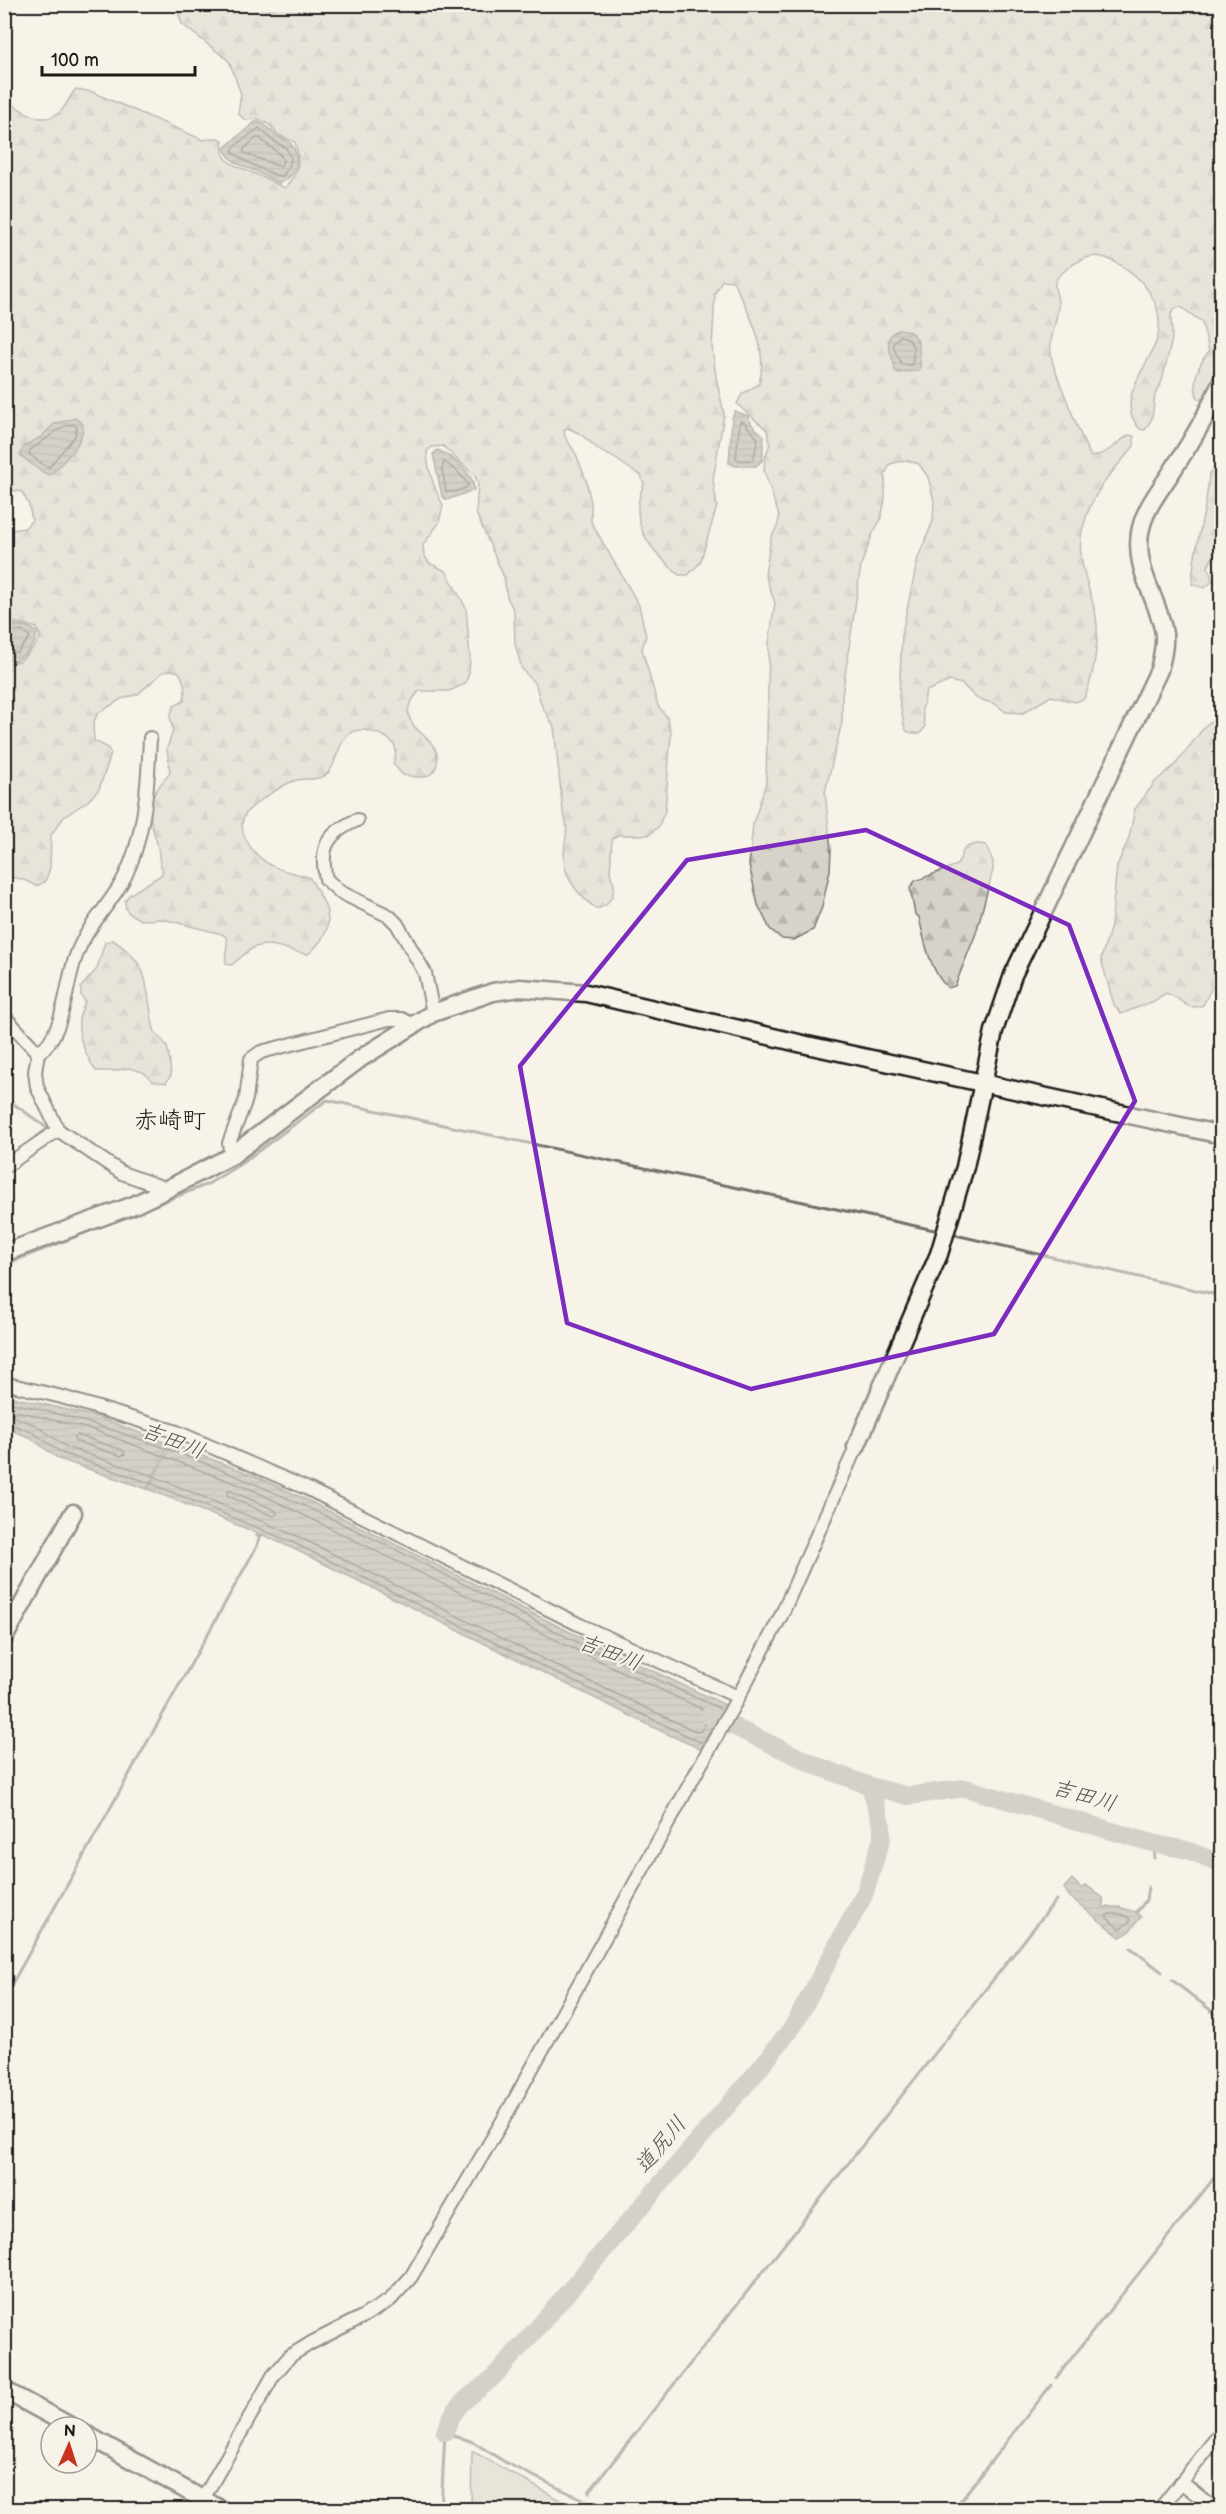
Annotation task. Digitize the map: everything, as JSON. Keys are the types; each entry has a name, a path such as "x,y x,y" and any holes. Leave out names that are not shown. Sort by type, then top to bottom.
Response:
{"street":[{"path":"200,2504 273,2376 290,2356 310,2343 362,2318 390,2300 411,2277 506,2115 781,1616 939,1254 965,1167 994,1031 1013,975 1159,670 1164,635 1142,573 1140,533 1147,511 1202,425 1221,381"},
{"path":"150,738 147,796 131,863 122,882 76,954 56,1027 44,1048 38,1053 35,1072 37,1087 54,1134 122,1173 167,1190"},
{"path":"357,820 337,829 329,837 324,859 326,879 340,892 389,916 397,924 425,973 433,1013"},
{"path":"4,1253 134,1205 167,1190 231,1156 362,1058 433,1013 493,992 520,988 586,993 807,1045 1221,1135"},
{"path":"4,1016 38,1053"},
{"path":"231,1156 229,1143 246,1099 251,1059 256,1055 270,1049 389,1019 402,1019 413,1025"},
{"path":"4,1150 8,1165 54,1134"},
{"path":"4,1383 62,1397 177,1432 306,1488 580,1625 737,1699"},
{"path":"1221,1460 1218,1468 1221,1468"},
{"path":"4,1638 73,1512"},
{"path":"4,2390 50,2415"},
{"path":"1159,2510 1221,2431"},
{"path":"99,2442 200,2504 222,2510"},
{"path":"1181,2482 1216,2510"}],"highlighted area":[{"path":"866,830 1069,925 1135,1101 994,1334 751,1389 567,1323 520,1066 687,860"}],"green space":[{"path":"176,5 1221,5 1222,352 1209,392 1202,400 1198,399 1195,386 1199,368 1209,351 1202,322 1181,307 1174,309 1171,314 1172,339 1162,381 1155,395 1152,418 1145,430 1140,429 1130,408 1131,397 1134,386 1156,342 1159,328 1155,302 1140,280 1130,271 1106,258 1094,256 1076,263 1058,277 1055,284 1058,307 1051,343 1052,360 1091,457 1108,451 1129,435 1134,436 1134,446 1097,493 1083,527 1082,561 1097,626 1095,659 1084,699 1075,702 1051,696 1023,713 1006,712 995,704 976,698 962,684 950,681 926,691 922,710 925,727 920,734 908,732 905,729 899,698 902,633 918,558 933,521 934,501 928,477 919,464 906,460 890,464 885,474 885,499 881,519 872,535 861,565 842,696 842,722 825,792 831,850 830,870 822,907 813,930 794,940 782,939 770,929 758,905 749,865 753,824 766,783 769,643 775,603 765,575 771,538 778,525 779,516 764,470 765,457 770,444 767,430 737,404 742,394 759,384 761,357 756,331 733,281 722,280 715,294 712,346 724,414 713,480 717,506 700,563 688,575 679,575 659,556 644,535 638,512 639,498 644,484 641,475 601,451 576,432 567,428 564,430 565,437 576,454 586,480 591,503 591,522 639,605 646,636 642,649 658,706 667,717 671,733 665,811 658,827 649,835 618,835 612,839 610,873 614,884 613,895 606,905 597,909 591,905 575,888 567,874 564,853 567,830 554,727 541,704 536,685 522,669 515,644 514,611 507,597 504,577 476,513 478,483 475,476 443,446 432,447 427,451 432,479 443,505 439,523 423,545 424,555 429,563 446,571 466,608 470,657 469,673 465,684 449,691 419,691 409,706 411,722 436,751 438,758 434,771 426,776 403,775 393,764 396,750 391,741 373,732 360,730 351,732 344,738 329,772 322,777 295,781 280,788 255,805 246,813 243,820 242,827 247,841 262,859 277,868 310,878 322,899 328,917 327,926 318,944 308,954 262,945 255,947 231,965 226,964 227,938 222,934 163,919 141,920 126,909 125,901 129,895 161,875 163,870 151,822 150,806 156,791 170,773 167,748 173,731 170,716 174,706 184,701 185,689 179,672 171,670 163,672 138,694 121,699 97,714 93,725 94,741 107,747 111,754 99,789 89,800 64,817 51,835 50,868 45,882 36,886 20,879 5,878 5,664 20,661 35,646 40,637 37,628 5,620 5,531 25,528 32,520 29,505 22,492 12,490 5,492 5,101 31,115 45,118 60,112 76,89 92,92 203,140 217,138 223,140 224,155 227,160 282,187 285,188 290,182 298,166 295,142 277,134 270,125 259,119 245,120 238,113 241,94 229,61 182,24"},
{"path":"1221,463 1222,517 1218,543 1208,567 1213,581 1204,588 1192,584 1193,570 1209,473"},
{"path":"1221,714 1221,969 1203,1005 1187,1006 1166,993 1154,1001 1121,1014 1114,1005 1101,959 1111,926 1117,866 1129,838 1135,809 1156,781 1175,765 1206,725"},
{"path":"977,844 986,845 993,862 993,870 976,933 955,986 948,988 932,965 919,917 915,914 910,888 915,881 957,865 964,849"},
{"path":"113,940 135,959 145,979 155,1031 169,1053 171,1075 166,1083 153,1081 143,1072 129,1068 96,1071 82,1044 79,1022 85,1001 81,995 81,987 97,969 105,942"},
{"path":"472,2451 574,2508 574,2509 471,2509"}],"water":[{"path":"255,122 264,124 291,144 297,162 290,177 285,181 279,183 240,165 224,148"},
{"path":"900,329 916,337 919,345 920,370 899,373 895,371 888,342 893,333"},
{"path":"735,411 748,416 752,425 764,436 762,461 756,466 736,466 729,463 732,418"},
{"path":"75,418 83,424 80,439 72,452 50,475 42,472 20,455 24,446 41,437 54,424"},
{"path":"438,450 456,461 466,471 474,490 447,500 442,496 433,454"},
{"path":"5,623 28,627 37,632 30,649 15,661 5,659"},
{"path":"4,1395 98,1417 169,1444 147,1489 59,1459 29,1437 5,1428"},
{"path":"172,1444 260,1478 307,1500 572,1633 730,1707 705,1751 665,1733 294,1549 263,1535 261,1538 256,1536 257,1533 148,1489"},
{"path":"1072,1879 1082,1889 1086,1885 1103,1898 1104,1907 1119,1907 1135,1912 1139,1908 1137,1913 1141,1917 1128,1933 1120,1937 1070,1897 1064,1888"}],"waterway":[{"path":"4,1097 50,1130"},
{"path":"4,1265 208,1184 242,1163 327,1100 939,1231"},
{"path":"85,1155 99,1165"},
{"path":"128,1181 150,1190"},
{"path":"951,1234 1222,1296"},
{"path":"4,1998 257,1546 260,1535"},
{"name":"吉田川","path":"709,1715 822,1768 870,1786 908,1796 965,1788 1156,1844 1187,1850 1222,1864"},
{"name":"道尻川","path":"445,2432 454,2412 494,2376 526,2341 761,2067 794,2025 864,1895 882,1838 882,1826 870,1786"},
{"path":"1154,1858 1156,1844"},
{"path":"1137,1912 1146,1900 1148,1887"},
{"path":"589,2492 1056,1900"},
{"path":"1131,1948 1162,1972"},
{"path":"1172,1980 1222,2019"},
{"path":"1056,2378 1222,2168"},
{"path":"953,2510 1051,2385"},
{"path":"441,2510 445,2432 473,2442 508,2464 605,2510"}],"district":[{"name":"赤崎町","path":"170,1120"}]}
